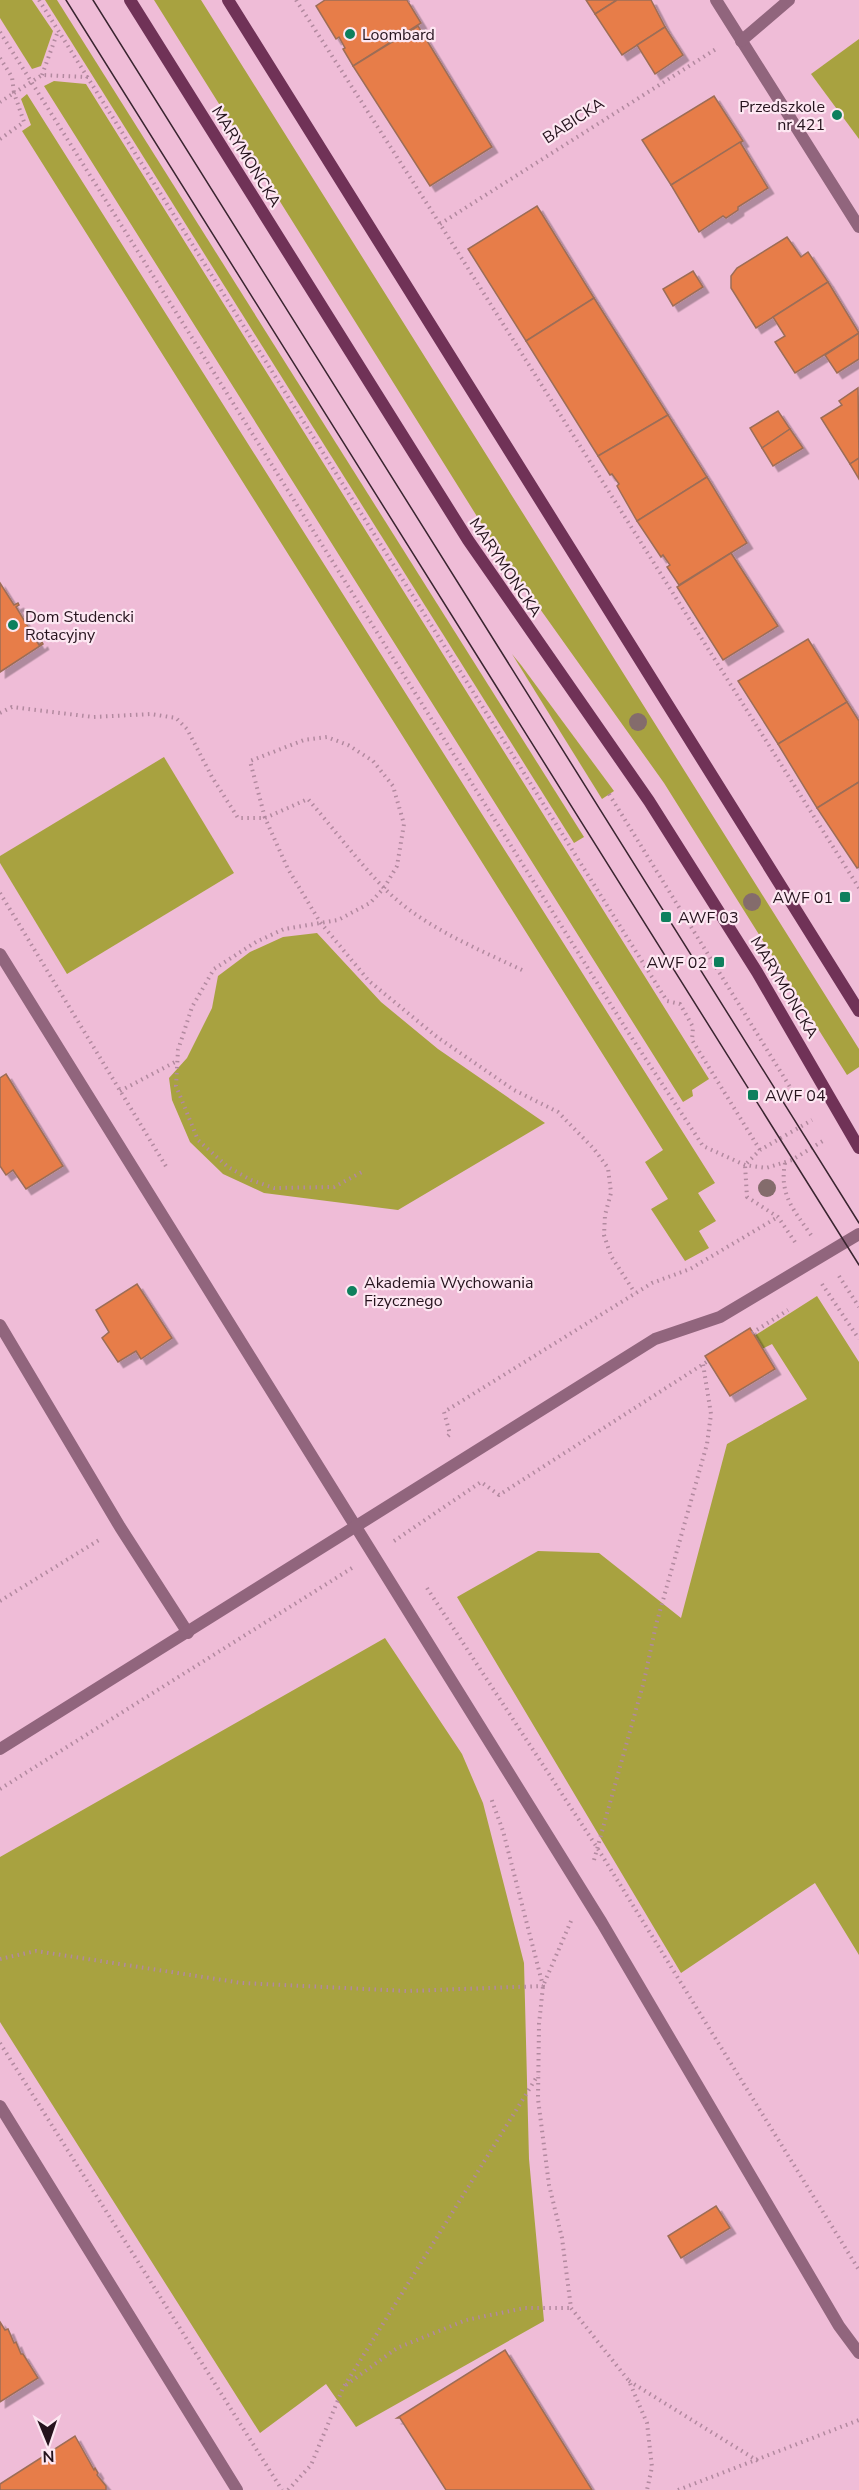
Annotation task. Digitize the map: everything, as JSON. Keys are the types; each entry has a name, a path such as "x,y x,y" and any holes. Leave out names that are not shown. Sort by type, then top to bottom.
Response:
{"main road":[{"name":"MARYMONCKA","path":"130,0 468,540 662,821 757,972 859,1148"},
{"path":"228,0 859,1011"}],"street":[{"path":"716,0 859,227"},
{"path":"741,40 789,0"},
{"path":"0,954 602,1923 839,2326 859,2353"},
{"path":"0,1749 655,1339 720,1317 859,1234"},
{"path":"0,1325 120,1527 188,1633"},
{"path":"0,2106 237,2490"}],"path":[{"path":"39,0 667,1001 680,1004 693,1027 692,1040 760,1150"},
{"path":"296,0 859,888"},
{"path":"42,75 58,31"},
{"path":"0,32 688,1126 703,1146 745,1165 766,1168 792,1160"},
{"name":"BABICKA","path":"440,224 723,44"},
{"path":"0,58 12,77 14,93 24,122 0,139"},
{"path":"0,102 42,75 88,77"},
{"path":"0,713 12,706 93,717 151,714 176,718 187,729 212,777 238,818 265,818 308,799 384,888 413,912 456,939 522,970"},
{"path":"362,1172 334,1187 274,1188 252,1180 228,1167 198,1140 176,1086 178,1050 192,1007 214,969 256,942 284,929 320,922 338,920 370,903 384,888 397,866 404,824 393,786 373,761 348,745 327,737 304,740 250,761 265,818 288,869 320,922 369,981 437,1037 514,1090 558,1112 594,1149 608,1168 611,1193 605,1215 604,1235 611,1256 635,1293"},
{"path":"609,795 797,1097"},
{"path":"0,893 170,1173"},
{"path":"120,1091 177,1061"},
{"path":"835,1106 760,1150 745,1165 747,1197 778,1217 859,1339"},
{"path":"807,1114 812,1120"},
{"path":"785,1163 783,1185 789,1202 800,1219"},
{"path":"441,1440 450,1434 444,1412 652,1283 690,1269 778,1217"},
{"path":"841,1278 859,1307"},
{"path":"704,1364 708,1361"},
{"path":"0,1601 120,1527"},
{"path":"396,1539 402,1549"},
{"path":"422,1579 598,1849 859,2270"},
{"path":"0,1959 36,1951 242,1983 407,1991 543,1986 503,1831 489,1790"},
{"path":"0,2043 282,2490"},
{"path":"288,2490 311,2465 343,2388 538,2074"},
{"path":"343,2388 397,2348 466,2320 525,2308 571,2308"},
{"path":"628,2381 758,2461"},
{"path":"678,2490 758,2461 859,2420"}],"shaded area":[{"path":"0,0 32,0 53,31 41,66 32,69 0,18"},
{"path":"45,0 57,0 584,837 574,843"},
{"path":"154,0 201,0 859,1049 859,1067 847,1075 664,783 498,550"},
{"path":"859,39 859,139 811,74"},
{"path":"54,81 86,84 709,1079 692,1090 693,1096 683,1102 44,86"},
{"path":"27,94 715,1183 698,1193 716,1221 699,1231 709,1248 685,1261 651,1209 668,1199 645,1162 663,1150 22,131 31,125 21,99"},
{"path":"512,654 521,665 614,791 602,799"},
{"path":"164,757 234,873 67,974 0,863 0,856"},
{"path":"317,933 381,1002 438,1049 545,1123 398,1210 264,1193 223,1174 190,1142 172,1100 169,1078 187,1058 212,1008 218,976 250,952 283,937"},
{"path":"817,1296 859,1362 859,1955 815,1883 681,1973 457,1597 538,1551 599,1553 681,1618 727,1444 807,1399 772,1344 762,1349 754,1336"},
{"path":"385,1638 462,1754 483,1803 524,1963 529,2159 544,2321 356,2427 326,2384 260,2433 0,2022 0,1857"}],"building":[{"path":"325,0 407,0 421,23 353,66 339,37 336,39 316,6"},
{"path":"586,0 617,0 595,14"},
{"path":"617,0 651,0 665,27 622,55 595,14"},
{"path":"418,26 492,147 430,186 353,66"},
{"path":"665,27 683,55 655,74 637,45"},
{"path":"714,96 743,141 671,185 642,140"},
{"path":"740,142 768,188 738,207 738,210 726,218 723,216 699,232 671,185"},
{"path":"537,206 594,298 526,341 468,249"},
{"path":"787,237 801,257 808,252 828,282 756,328 731,288 731,276 737,268"},
{"path":"693,271 703,287 673,306 663,289"},
{"path":"828,282 859,333 795,373 775,342 785,336 773,317"},
{"path":"594,298 668,415 598,456 526,341"},
{"path":"859,333 859,359 837,373 825,355"},
{"path":"858,388 859,458 850,464 821,418 842,405 839,401"},
{"path":"778,411 790,429 762,448 750,428"},
{"path":"668,415 707,477 637,521 617,486 619,484 612,474 610,475 598,456"},
{"path":"790,429 803,448 773,466 762,448"},
{"path":"859,458 859,479 850,464"},
{"path":"707,477 747,543 679,585 667,567 670,565 663,555 661,557 637,521"},
{"path":"731,553 778,626 723,660 677,587"},
{"name":"Dom Studencki Rotacyjny","path":"0,583 14,605 18,603 16,607 39,645 42,642 43,644 0,672"},
{"path":"808,639 847,702 778,744 738,681"},
{"path":"847,702 859,721 859,782 817,808 778,744"},
{"path":"859,782 859,867 857,868 817,808"},
{"path":"6,1074 63,1166 26,1189 13,1170 6,1175 0,1166 0,1078"},
{"path":"137,1284 172,1338 141,1359 136,1351 118,1362 102,1338 109,1332 96,1310"},
{"path":"750,1328 775,1369 730,1396 705,1356"},
{"path":"716,2206 730,2228 681,2258 668,2236"},
{"path":"0,2322 5,2330 8,2329 14,2343 16,2342 21,2354 38,2378 0,2402"},
{"path":"505,2350 592,2490 446,2490 400,2418 397,2418"},
{"path":"75,2436 94,2470 95,2468 98,2473 97,2475 106,2486 106,2490 0,2490 0,2484"}],"tram line":[{"path":"66,0 859,1265"},
{"path":"93,0 859,1223"}],"place":[{"name":"Loombard","path":"350,34"},
{"name":"Przedszkole nr 421","path":"837,115"},
{"name":"Dom Studencki Rotacyjny","path":"13,625"},
{"name":"AWF 01","path":"845,897"},
{"name":"AWF 03","path":"666,917"},
{"name":"AWF 02","path":"719,962"},
{"name":"AWF 04","path":"753,1095"},
{"name":"Akademia Wychowania Fizycznego","path":"352,1291"}]}
